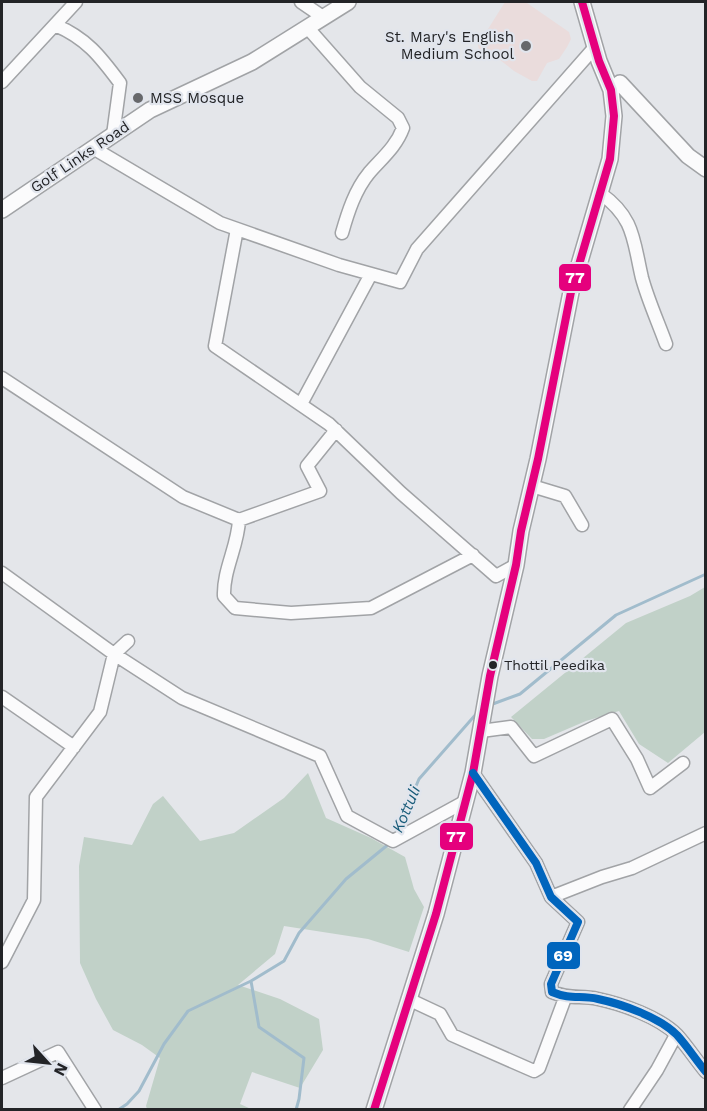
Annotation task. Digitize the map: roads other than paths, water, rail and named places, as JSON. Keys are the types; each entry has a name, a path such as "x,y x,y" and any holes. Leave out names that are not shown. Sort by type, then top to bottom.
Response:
{"main road":[{"name":"Golf Links Road","path":"2,210 150,110 252,62 348,2"},
{"path":"582,2 597,54 613,81 688,156 705,169"},
{"path":"374,1110 408,999 418,976 473,773 490,676 516,565 521,531 571,292 610,159 614,116 611,90 613,81"}],"street":[{"path":"2,82 76,2"},
{"path":"301,2 323,17"},
{"path":"54,25 73,33 99,54 120,83 113,135"},
{"path":"308,27 360,87 398,118 403,128 386,156 356,192 342,233"},
{"path":"93,148 220,224 400,282 417,249 597,54"},
{"path":"600,193 612,201 626,219 636,246 642,279 666,344"},
{"path":"237,229 215,346 336,430 401,493 496,576 516,565"},
{"path":"300,404 371,274"},
{"path":"2,378 183,497 239,520 320,491 307,466 336,430"},
{"path":"531,486 565,496 582,525"},
{"path":"239,520 239,530 224,584 224,596 235,608 291,613 372,608 473,555"},
{"path":"4,580 182,698 320,756 347,816 393,841 466,801"},
{"path":"2,962 5,948 34,900 36,797 100,712 114,654 128,642"},
{"path":"2,697 74,747"},
{"path":"482,730 511,727 534,756 615,723 637,759 650,788 683,764"},
{"path":"473,773 536,863 551,897 578,922 551,984 552,992 566,998 595,998 626,1006 666,1026 676,1035 705,1072"},
{"path":"551,897 632,868 705,833"},
{"path":"408,999 440,1014 452,1035 534,1071 539,1068 566,998"},
{"path":"630,1110 657,1070 676,1035"},
{"path":"2,1078 58,1052 95,1110"}],"waterway":[{"name":"Kottuli","path":"490,705 520,694 616,615 706,574"},
{"name":"Kottuli","path":"395,835 419,779 477,713"},
{"name":"Kottuli","path":"296,1110 304,1058 259,1027 251,981 284,961 299,933 346,879 390,843"},
{"path":"118,1110 139,1091 164,1044 188,1011 251,981"}],"place":[{"name":"St. Mary's English Medium School","path":"526,46"},
{"name":"MSS Mosque","path":"138,98"},
{"name":"Thottil Peedika","path":"493,665"}]}
